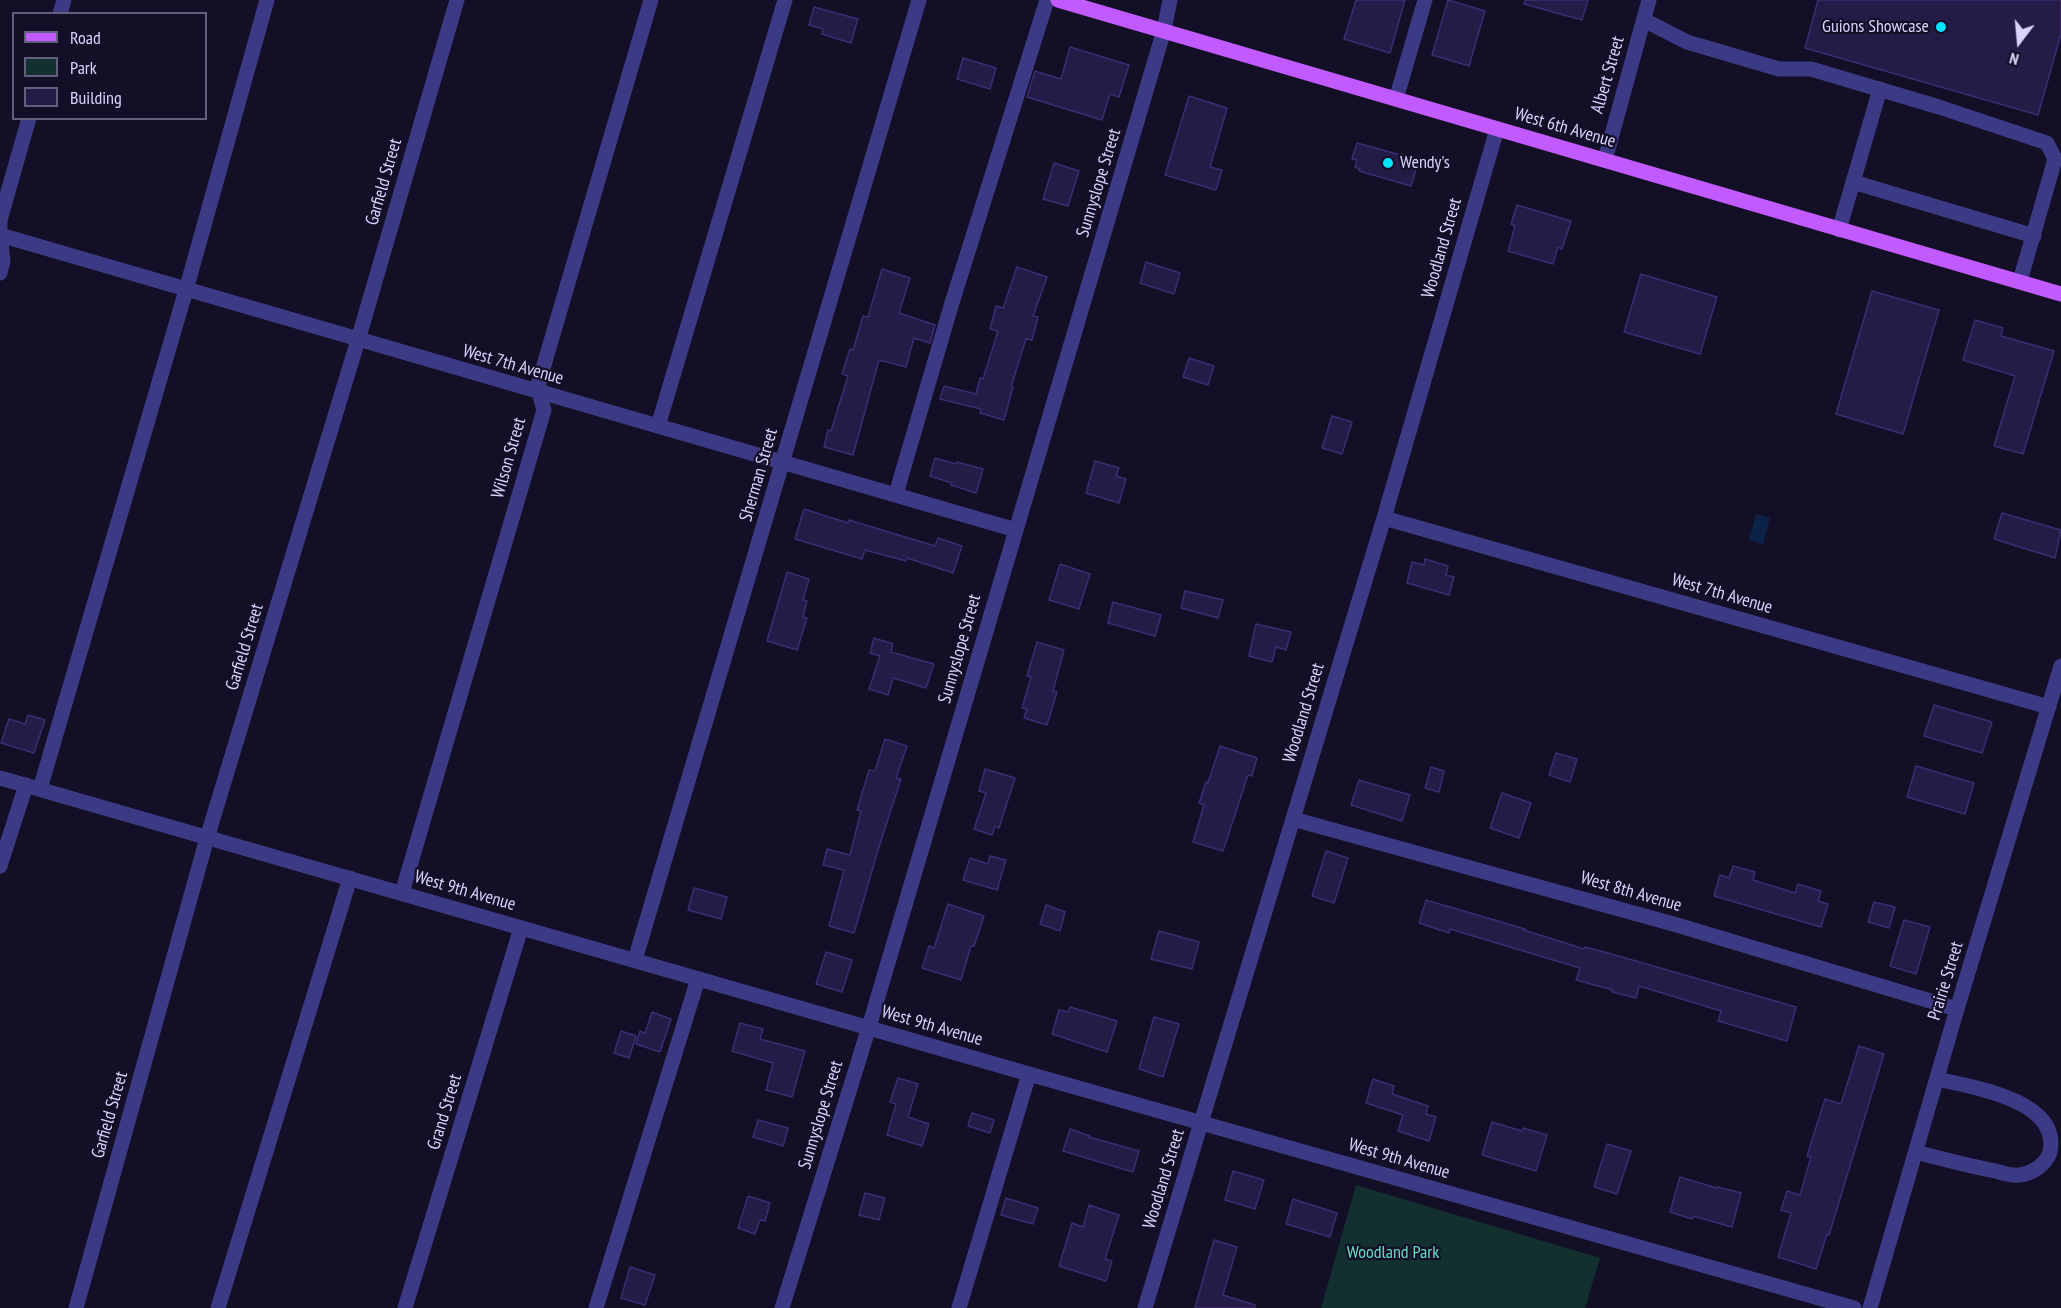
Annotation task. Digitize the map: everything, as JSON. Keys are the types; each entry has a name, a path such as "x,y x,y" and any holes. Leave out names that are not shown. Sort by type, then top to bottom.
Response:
{"main road":[{"name":"West 6th Avenue","path":"1058,0 2061,294"}],"street":[{"path":"0,866 33,787 186,290 267,0"},
{"name":"Garfield Street","path":"76,1308 207,838 358,340 457,0"},
{"name":"Wilson Street","path":"402,893 544,410 539,393 539,382 651,0"},
{"path":"658,426 785,0"},
{"name":"Sherman Street","path":"635,960 919,0"},
{"path":"896,494 951,306 1047,0"},
{"name":"Sunnyslope Street","path":"782,1308 869,1027 1164,30 1170,0"},
{"path":"1396,99 1425,0"},
{"name":"Albert Street","path":"1605,160 1649,0"},
{"path":"1644,20 1687,42 1779,69 1811,69 1939,106 2047,143 2055,159 2020,281"},
{"path":"1839,230 1880,89"},
{"path":"0,228 0,220 28,120"},
{"name":"Woodland Street","path":"1145,1308 1384,518 1497,129"},
{"path":"1853,182 2034,236"},
{"path":"0,235 3,261 0,273"},
{"name":"West 7th Avenue","path":"0,235 1016,530"},
{"name":"West 7th Avenue","path":"1384,518 2049,707"},
{"name":"Prairie Street","path":"1870,1308 1957,1009 2061,666"},
{"name":"West 9th Avenue","path":"0,778 1854,1308"},
{"name":"West 8th Avenue","path":"1293,819 1677,925 1957,1009"},
{"path":"218,1308 350,879"},
{"name":"Grand Street","path":"405,1308 521,927"},
{"path":"596,1308 698,979"},
{"path":"959,1308 1029,1074"},
{"path":"1916,1152 2018,1176 2038,1168 2049,1154 2052,1135 2046,1122 2035,1110 1997,1093 1937,1079"}],"green space":[{"name":"Woodland Park","path":"1356,1185 1600,1258 1585,1308 1321,1308"}],"water":[{"path":"1756,514 1770,518 1763,544 1749,540"}],"building":[{"path":"1356,0 1405,0 1390,53 1344,39"},
{"path":"1448,0 1485,11 1469,66 1432,55"},
{"path":"1525,0 1588,0 1582,20 1524,4"},
{"path":"1818,0 2061,0 2061,34 2038,115 1805,48"},
{"path":"814,7 858,19 851,43 822,34 823,29 809,25"},
{"path":"1070,47 1129,65 1119,97 1110,94 1102,120 1027,97 1035,71 1061,79"},
{"path":"963,58 996,68 990,89 957,79"},
{"path":"1189,96 1227,108 1210,167 1222,170 1216,190 1165,175"},
{"path":"1357,143 1419,160 1411,186 1359,171 1360,169 1355,167 1357,160 1352,159"},
{"path":"1054,163 1079,171 1068,206 1043,199"},
{"path":"1517,205 1571,221 1562,249 1558,247 1553,264 1508,251 1515,226 1511,224"},
{"path":"1146,262 1180,273 1174,294 1140,283"},
{"path":"1017,267 1047,277 1033,316 1038,317 1032,340 1026,339 1011,387 1013,387 1004,420 980,413 981,409 940,399 944,386 976,394 998,331 990,329 996,306 1003,308"},
{"path":"882,269 910,278 899,313 935,325 930,343 914,338 906,367 879,360 853,455 824,447 848,376 842,374 850,349 853,350 863,316 868,317"},
{"path":"1641,274 1717,297 1700,354 1624,332"},
{"path":"1872,291 1939,310 1903,434 1836,414"},
{"path":"1975,320 2003,328 2001,336 2054,351 2023,454 1994,446 2015,376 1963,360"},
{"path":"1189,358 1214,366 1208,385 1183,377"},
{"path":"1332,416 1352,422 1342,454 1322,448"},
{"path":"935,458 983,469 976,493 930,476"},
{"path":"1095,461 1119,468 1116,476 1126,479 1119,503 1086,493"},
{"path":"804,509 935,546 938,538 962,546 953,573 907,558 906,561 865,550 862,559 795,539"},
{"path":"2002,513 2061,530 2055,558 1994,539"},
{"path":"1425,559 1448,566 1446,575 1454,577 1449,595 1407,583 1412,562 1424,565"},
{"path":"1060,564 1090,574 1079,609 1049,600"},
{"path":"787,572 809,579 803,600 807,601 803,617 807,618 797,650 767,641"},
{"path":"1185,591 1223,600 1218,618 1181,608"},
{"path":"1113,602 1161,615 1155,636 1108,623"},
{"path":"1256,624 1291,632 1286,650 1276,647 1272,662 1249,656"},
{"path":"874,638 893,644 891,652 934,664 926,688 893,678 888,695 869,689 880,656 870,653"},
{"path":"1037,642 1064,650 1053,691 1057,692 1047,725 1024,718 1027,709 1022,708 1031,677 1027,676"},
{"path":"1934,705 1992,722 1982,753 1924,736"},
{"path":"28,715 45,720 34,753 1,743 9,719 25,724"},
{"path":"885,739 907,746 896,778 901,779 854,933 829,926 844,870 823,865 827,849 850,855 861,811 857,810 869,770 875,771"},
{"path":"1220,746 1257,758 1252,776 1248,775 1223,851 1193,842 1204,805 1199,803"},
{"path":"1556,753 1577,759 1570,782 1549,775"},
{"path":"1916,766 1974,783 1965,814 1907,797"},
{"path":"1431,767 1444,771 1439,792 1425,788"},
{"path":"985,769 1015,778 999,828 995,826 992,835 974,829 986,793 979,791"},
{"path":"1359,780 1410,795 1402,821 1351,805"},
{"path":"1502,793 1531,803 1519,838 1490,828"},
{"path":"1326,851 1348,858 1334,903 1312,896"},
{"path":"990,856 1006,860 997,890 963,880 970,858 988,864"},
{"path":"1733,866 1755,872 1753,880 1795,893 1798,884 1821,891 1818,901 1828,904 1821,927 1714,896 1720,875 1729,878"},
{"path":"694,888 727,897 721,919 688,910"},
{"path":"1426,900 1584,949 1585,947 1608,953 1796,1007 1787,1041 1718,1021 1721,1011 1639,986 1636,998 1612,992 1613,990 1576,980 1580,968 1450,929 1449,933 1419,923"},
{"path":"1874,902 1895,907 1889,928 1868,922"},
{"path":"948,904 984,916 974,946 971,946 961,980 922,968 929,946 934,948"},
{"path":"1046,905 1065,912 1060,931 1040,924"},
{"path":"1904,920 1930,927 1916,974 1890,966"},
{"path":"1159,931 1199,942 1192,969 1151,959"},
{"path":"826,952 852,960 842,992 816,984"},
{"path":"1070,1007 1117,1021 1107,1052 1052,1034 1059,1010 1068,1012"},
{"path":"652,1012 671,1019 660,1052 636,1044 640,1031 645,1033"},
{"path":"1154,1017 1179,1024 1163,1077 1139,1069"},
{"path":"740,1023 763,1029 760,1039 805,1051 792,1097 766,1090 773,1063 732,1051"},
{"path":"621,1031 636,1036 629,1058 614,1053"},
{"path":"1859,1046 1884,1054 1829,1235 1827,1234 1816,1269 1778,1257 1791,1213 1781,1210 1787,1191 1800,1195 1811,1157 1807,1156 1825,1099 1841,1104"},
{"path":"898,1078 918,1084 908,1117 929,1124 922,1146 887,1135 896,1104 890,1102"},
{"path":"1373,1079 1394,1086 1392,1094 1428,1106 1426,1114 1436,1117 1429,1141 1398,1131 1403,1115 1366,1103"},
{"path":"972,1113 994,1120 990,1133 968,1126"},
{"path":"758,1120 788,1128 783,1146 753,1137"},
{"path":"1492,1122 1522,1131 1523,1128 1547,1135 1536,1171 1482,1155"},
{"path":"1070,1129 1089,1137 1139,1151 1133,1172 1063,1151"},
{"path":"1607,1144 1631,1151 1617,1194 1594,1187"},
{"path":"1233,1171 1264,1180 1255,1209 1225,1200"},
{"path":"1680,1177 1741,1193 1732,1227 1670,1212"},
{"path":"865,1193 885,1198 879,1220 859,1215"},
{"path":"748,1196 770,1203 765,1221 760,1220 755,1234 738,1228"},
{"path":"1006,1198 1038,1208 1033,1224 1001,1215"},
{"path":"1293,1199 1337,1213 1330,1237 1286,1224"},
{"path":"1089,1205 1119,1215 1105,1259 1112,1261 1106,1281 1059,1266 1072,1223 1083,1227"},
{"path":"1214,1240 1237,1247 1223,1295 1255,1305 1255,1308 1195,1308"},
{"path":"630,1267 655,1275 645,1305 621,1298"}],"place":[{"name":"Guions Showcase","path":"1941,27"},
{"name":"Wendy's","path":"1388,163"}]}
